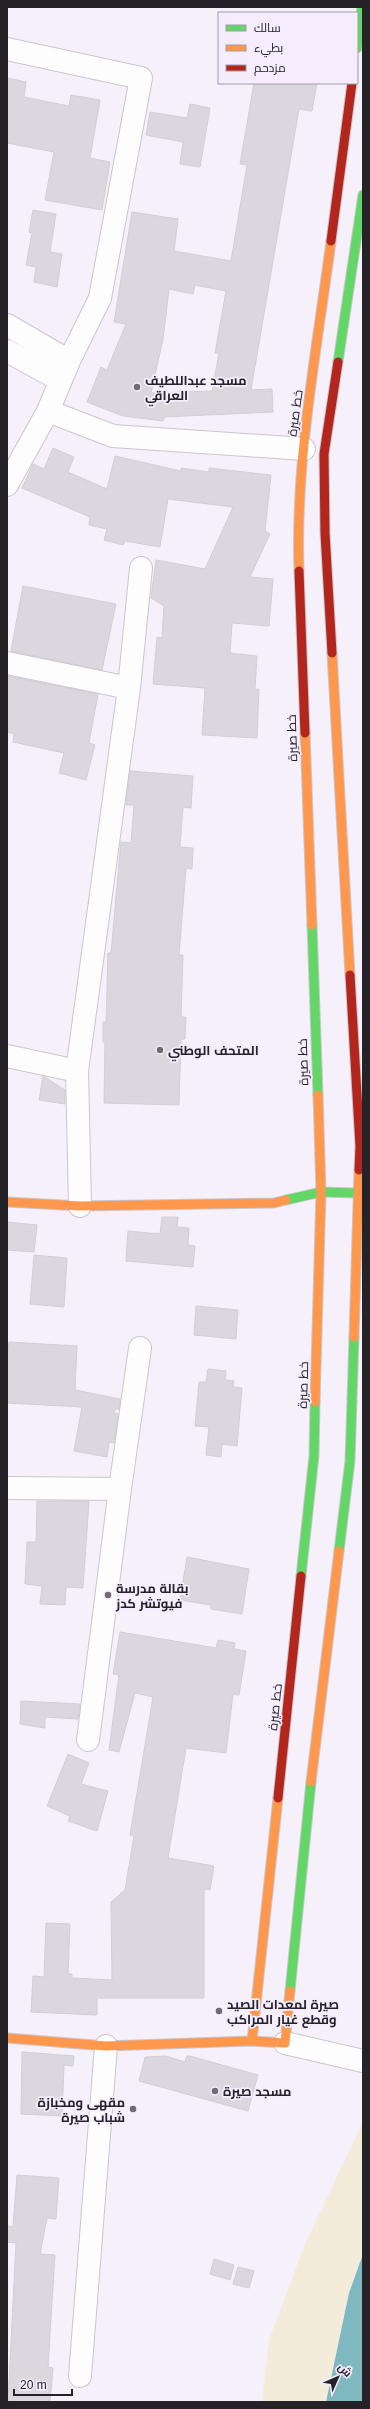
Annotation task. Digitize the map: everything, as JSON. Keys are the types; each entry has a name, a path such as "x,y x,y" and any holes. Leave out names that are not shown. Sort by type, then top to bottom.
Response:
{"street":[{"path":"358,40 362,7"},
{"path":"7,48 141,78 100,298 60,380 48,411 7,485"},
{"name":"خط صيرة","path":"285,2044 305,1832 350,1461 360,1146 325,533 314,451 352,84"},
{"name":"خط صيرة","path":"252,2041 314,1456 321,1192 298,534 363,195"},
{"path":"7,326 69,361"},
{"path":"7,351 60,380"},
{"path":"48,411 113,436 314,451"},
{"path":"80,1206 77,1071 129,688 141,568"},
{"path":"7,663 129,688"},
{"path":"7,1056 77,1071"},
{"path":"7,1202 80,1206 274,1203 321,1192 358,1193"},
{"path":"88,1740 120,1489 140,1348"},
{"path":"7,1488 120,1489"},
{"path":"7,2038 106,2046 252,2041 285,2044 363,2060"},
{"path":"80,2376 106,2046"}],"sand":[{"path":"363,2122 363,2254 349,2293 326,2402 262,2402 269,2340 305,2244"}],"water":[{"path":"363,2254 363,2402 326,2402 349,2293"}],"building":[{"path":"7,78 26,82 24,97 69,106 71,95 100,100 90,158 110,162 102,210 45,200 54,152 7,143"},
{"path":"254,84 317,84 312,111 299,109 251,390 272,389 273,412 164,417 163,421 123,416 87,402 101,367 107,370 126,324 114,322 132,212 178,219 174,251 231,261 247,165 240,164","holes":["195,285 226,291 215,353 219,353 212,391 151,393 163,339 169,289 193,294"]},
{"path":"190,104 210,108 200,167 180,164 183,142 146,135 150,112 187,118"},
{"path":"33,210 56,214 50,252 62,254 57,287 34,282 36,267 26,265 32,233 29,232"},
{"path":"53,448 74,457 68,472 107,489 115,456 181,471 181,468 209,472 209,468 271,475 265,531 270,534 250,577 273,579 269,626 232,623 230,653 257,656 255,689 259,689 257,738 202,735 205,688 153,684 157,637 162,638 164,606 151,598 156,560 205,569 233,507 168,499 160,547 125,541 123,545 104,540 107,529 89,525 90,517 22,488 33,464 44,469"},
{"path":"23,586 116,604 102,670 11,651"},
{"path":"7,676 98,694 89,743 95,745 86,780 59,773 64,753 13,742 14,734 7,732"},
{"path":"130,771 193,776 191,808 183,807 180,847 193,848 192,869 186,868 179,955 183,955 181,1017 186,1017 185,1039 181,1039 179,1105 104,1103 105,1042 103,1042 103,1022 106,1022 108,953 111,953 121,842 131,843 134,805 126,805"},
{"path":"43,1076 65,1090 65,1104 39,1100"},
{"path":"162,1217 178,1217 177,1227 189,1228 188,1245 195,1246 193,1267 126,1261 128,1231 160,1234"},
{"path":"7,1222 37,1225 34,1252 7,1250"},
{"path":"34,1255 67,1258 64,1307 30,1304"},
{"path":"196,1306 238,1310 236,1339 194,1335"},
{"path":"9,1342 77,1346 75,1390 120,1399 119,1409 115,1409 114,1413 118,1414 114,1443 109,1442 107,1457 74,1451 82,1407 7,1403 7,1355"},
{"path":"208,1369 226,1371 225,1380 234,1381 233,1387 242,1388 237,1446 222,1444 221,1457 206,1455 209,1427 195,1426 199,1382 206,1382"},
{"path":"37,1501 89,1501 83,1588 66,1587 65,1605 40,1604 42,1586 25,1584 27,1542 36,1542"},
{"path":"187,1557 249,1569 242,1614 211,1609 211,1605 180,1600"},
{"path":"120,1632 216,1648 218,1640 235,1643 234,1649 246,1651 239,1695 233,1694 226,1753 186,1748 168,1858 214,1866 210,1890 204,1889 204,1998 97,1998 97,2015 31,2012 33,1976 44,1977 46,1923 70,1924 68,1974 72,1974 72,1978 112,1980 111,1902 125,1890 134,1836 130,1835 153,1697 135,1693 119,1752 109,1750 119,1675 113,1674"},
{"path":"21,1701 80,1704 78,1719 45,1717 45,1728 20,1724"},
{"path":"68,1754 89,1763 81,1784 108,1791 97,1831 68,1821 70,1816 47,1806"},
{"path":"22,2052 74,2056 73,2066 64,2065 62,2116 21,2114"},
{"path":"166,2056 185,2062 187,2056 190,2056 258,2075 248,2111 139,2081 145,2057"},
{"path":"17,2175 59,2178 56,2219 47,2218 40,2254 55,2255 48,2367 53,2368 50,2402 8,2402 16,2243 7,2242 7,2226 13,2227"},
{"path":"214,2259 234,2265 230,2280 210,2274"},
{"path":"238,2267 254,2271 249,2288 233,2284"}],"traffic: fast":[{"path":"358,40 362,7"},
{"path":"338,362 363,195"},
{"path":"312,925 318,1095"},
{"path":"286,1200 321,1192 358,1193"},
{"path":"339,1551 350,1461 354,1337"},
{"path":"301,1576 314,1456 315,1402"},
{"path":"290,1991 311,1782"}],"traffic: slow":[{"path":"299,571 300,488 308,405 331,241"},
{"path":"332,653 350,975"},
{"path":"305,733 312,925"},
{"path":"315,1402 321,1192 318,1095"},
{"path":"354,1337 359,1170"},
{"path":"7,1202 80,1206 274,1203 286,1200"},
{"path":"311,1782 339,1551"},
{"path":"252,2041 278,1798"},
{"path":"7,2038 106,2046 252,2041 285,2043 290,1991"}],"traffic: jam":[{"path":"331,241 352,84"},
{"path":"332,653 325,533 324,454 338,362"},
{"path":"299,571 305,733"},
{"path":"350,975 360,1146 359,1170"},
{"path":"278,1798 301,1576"}],"place":[{"name":"مسجد عبداللطيف العراقي","path":"137,387"},
{"name":"المتحف الوطني","path":"160,1050"},
{"name":"بقالة مدرسة فيوتشر كدز","path":"108,1595"},
{"name":"صيرة لمعدات الصيد وقطع غيار المراكب","path":"219,2011"},
{"name":"مسجد صيرة","path":"215,2091"},
{"name":"مقهى ومخبازة شباب صيرة","path":"133,2109"}]}
